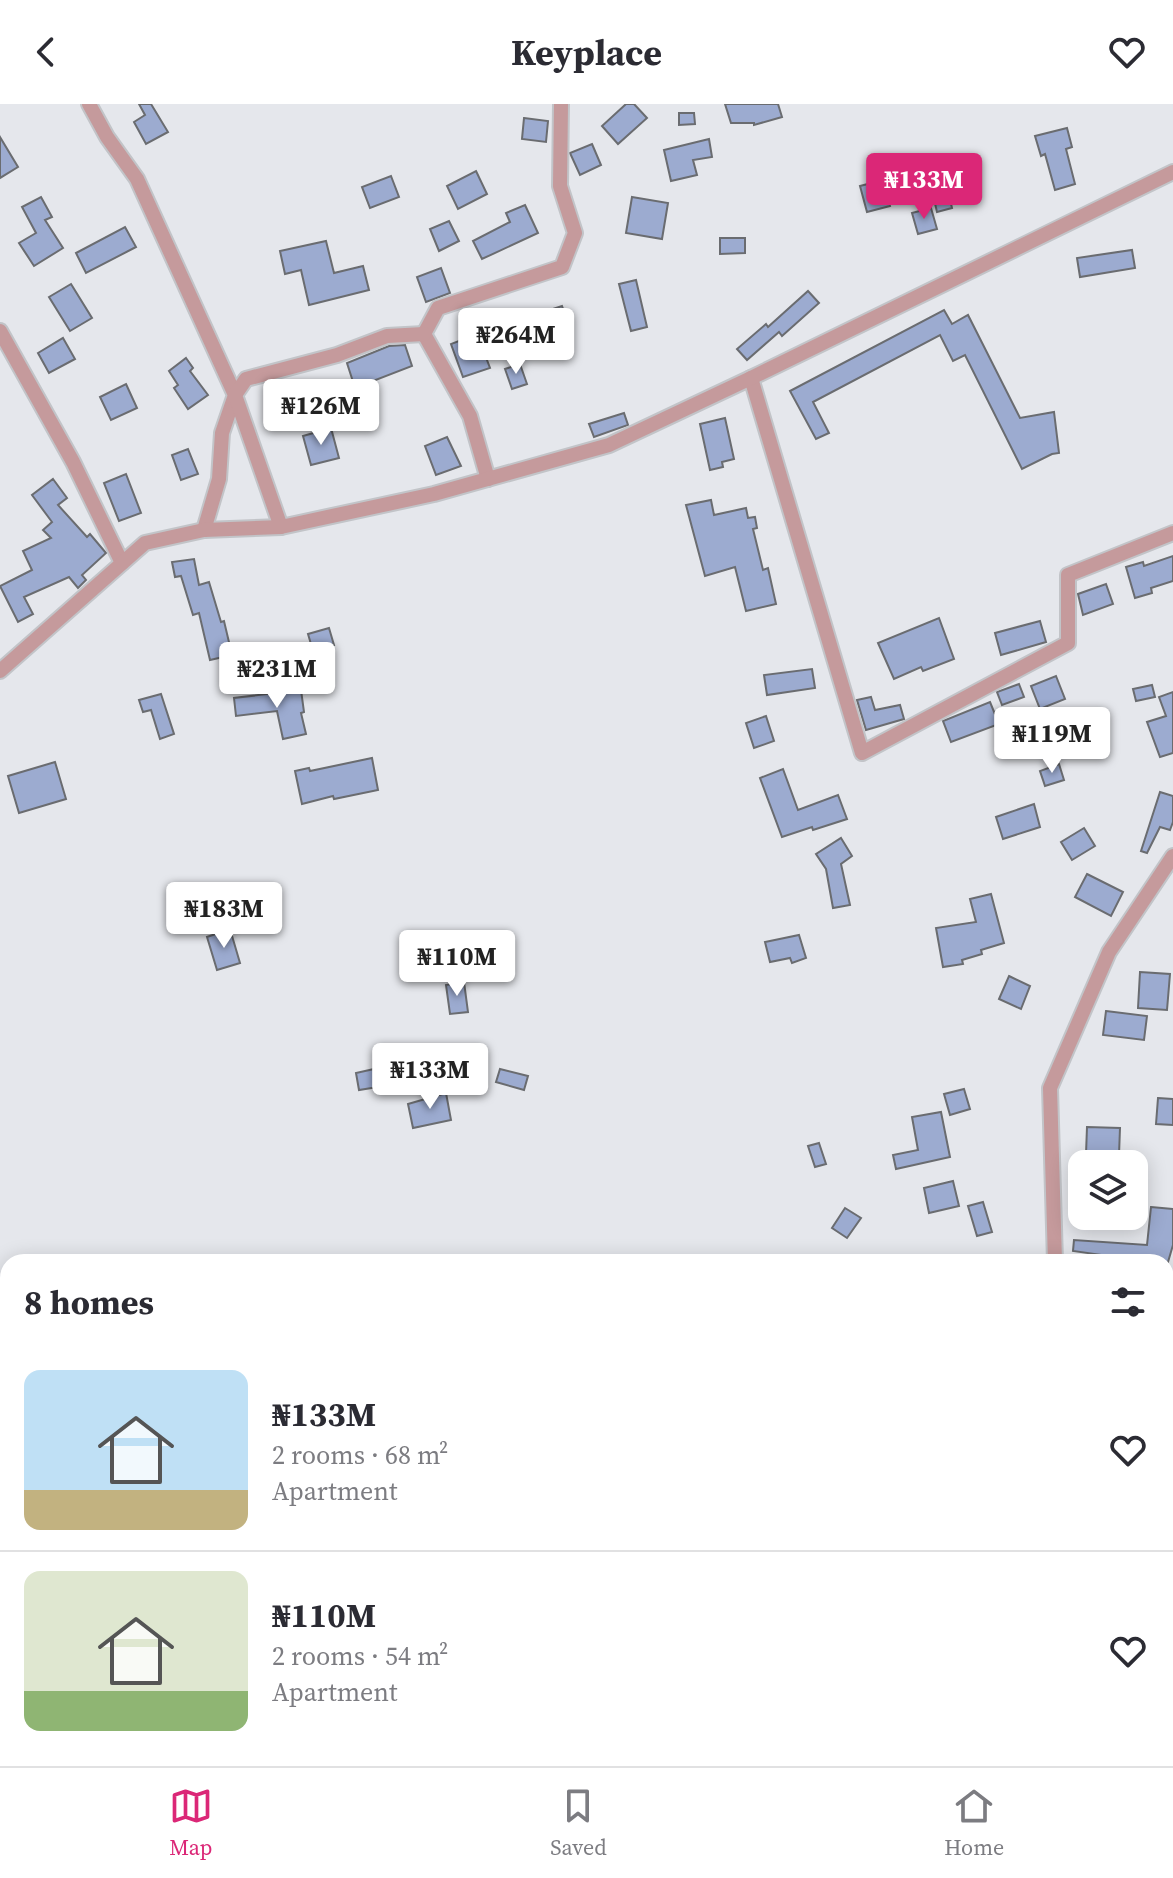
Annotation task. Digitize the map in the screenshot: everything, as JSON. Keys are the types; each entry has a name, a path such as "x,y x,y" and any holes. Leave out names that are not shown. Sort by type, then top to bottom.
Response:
{"street":[{"path":"89,104 107,137 137,179 235,395 281,527"},
{"path":"424,334 438,308 562,267 575,233 560,186 561,104"},
{"path":"0,671 145,543 204,530 281,527 434,494 609,445 1173,172"},
{"path":"0,331 60,437 122,563"},
{"path":"204,530 219,479 222,433 235,395 246,379 337,355 387,336 424,334"},
{"path":"424,334 470,416 488,479"},
{"path":"751,378 862,753 1068,643 1068,575 1173,533"},
{"path":"1055,1254 1050,1088 1109,952 1173,856"}],"building":[{"path":"139,104 151,104 168,132 146,144 134,122 145,115"},
{"path":"626,104 634,104 647,118 618,144 602,126"},
{"path":"725,104 778,104 782,117 754,125 731,123"},
{"path":"679,113 694,113 695,124 679,125"},
{"path":"524,118 548,121 546,142 522,139"},
{"path":"1067,128 1072,147 1066,149 1075,184 1055,190 1045,154 1041,156 1035,136"},
{"path":"0,137 18,167 0,178"},
{"path":"709,139 712,157 693,160 697,175 671,181 664,150"},
{"path":"592,144 601,165 580,175 570,153"},
{"path":"476,171 487,194 458,209 447,186"},
{"path":"391,176 399,197 370,208 362,187"},
{"path":"883,180 890,206 867,212 860,186"},
{"path":"948,191 952,208 937,212 933,195"},
{"path":"41,197 52,217 45,220 63,248 34,266 19,243 36,233 22,207"},
{"path":"632,197 668,203 662,239 626,233"},
{"path":"525,205 538,233 482,259 473,241 510,222 506,213"},
{"path":"931,208 937,229 918,234 912,213"},
{"path":"449,221 459,241 439,251 430,229"},
{"path":"125,227 136,247 86,273 76,253"},
{"path":"720,238 745,238 745,253 720,254"},
{"path":"326,241 334,273 363,266 369,290 309,305 301,270 285,274 280,251"},
{"path":"1132,250 1135,268 1080,277 1077,258"},
{"path":"441,268 450,293 426,302 417,277"},
{"path":"636,280 647,327 631,331 619,284"},
{"path":"71,284 92,318 70,331 49,297"},
{"path":"808,291 819,303 782,336 779,332 747,360 737,349 766,324 768,327"},
{"path":"562,306 572,333 557,339 547,311"},
{"path":"944,310 952,324 968,315 1020,418 1054,412 1059,453 1022,469 965,355 953,361 940,335 813,402 829,433 816,439 790,391"},
{"path":"477,334 490,368 463,377 451,344"},
{"path":"63,338 75,359 49,373 38,353"},
{"path":"405,345 412,366 355,388 347,363 389,346"},
{"path":"186,358 193,368 190,371 208,395 188,409 174,388 178,385 169,371"},
{"path":"520,364 527,384 512,389 505,369"},
{"path":"126,384 137,408 111,420 100,397"},
{"path":"624,413 628,425 594,437 589,424"},
{"path":"725,418 734,459 722,462 723,467 710,470 700,424"},
{"path":"331,428 339,458 311,465 303,436"},
{"path":"447,437 461,466 436,475 425,446"},
{"path":"188,449 198,474 181,480 172,455"},
{"path":"126,474 141,513 119,521 104,483"},
{"path":"53,479 67,498 58,505 106,553 82,575 86,580 78,588 69,577 24,597 33,614 18,622 0,586 32,570 23,551 51,538 43,530 52,522 32,495"},
{"path":"711,500 714,515 746,508 748,518 755,517 757,528 753,529 763,570 768,568 776,604 746,611 735,567 705,576 686,505"},
{"path":"1173,556 1173,581 1151,588 1152,593 1135,598 1126,567 1143,562 1144,566"},
{"path":"194,559 199,585 209,582 221,622 224,621 232,655 210,660 199,613 193,615 181,576 175,577 172,562"},
{"path":"1106,584 1113,604 1083,615 1078,594"},
{"path":"939,618 954,659 923,671 921,667 894,679 878,643"},
{"path":"1040,621 1046,642 1001,655 995,633"},
{"path":"329,628 334,645 313,651 308,634"},
{"path":"812,669 815,688 767,695 764,675"},
{"path":"1056,676 1065,699 1040,709 1031,686"},
{"path":"1019,684 1024,697 1002,705 997,692"},
{"path":"1152,685 1155,697 1136,701 1133,689"},
{"path":"301,690 304,712 301,713 306,734 283,739 277,711 236,716 234,698"},
{"path":"1173,692 1173,753 1160,757 1147,722 1166,716 1159,697"},
{"path":"161,694 174,734 160,739 151,710 143,712 139,700"},
{"path":"871,697 875,710 900,705 904,719 866,730 857,700"},
{"path":"990,702 999,724 951,742 943,721"},
{"path":"766,716 774,741 754,748 746,723"},
{"path":"372,758 378,790 302,804 295,771 309,768 310,771"},
{"path":"55,762 66,799 19,813 8,776"},
{"path":"1059,764 1064,780 1045,786 1040,771"},
{"path":"783,769 798,810 838,795 847,819 782,837 760,778"},
{"path":"1160,792 1173,796 1173,822 1170,830 1160,827 1147,853 1141,851"},
{"path":"1034,804 1040,827 1003,839 996,817"},
{"path":"1084,828 1095,846 1072,860 1061,842"},
{"path":"841,838 852,856 841,864 850,905 833,908 826,869 816,854"},
{"path":"1087,874 1123,892 1111,916 1075,897"},
{"path":"991,894 1004,943 981,950 982,954 962,960 963,964 943,967 936,928 976,922 970,899"},
{"path":"230,929 240,963 217,970 207,937"},
{"path":"799,935 806,958 792,963 790,958 770,962 765,942"},
{"path":"1140,972 1170,974 1167,1010 1138,1008"},
{"path":"1009,976 1030,986 1021,1009 999,999"},
{"path":"464,982 468,1012 450,1014 446,985"},
{"path":"1106,1011 1147,1016 1144,1040 1103,1035"},
{"path":"374,1069 378,1087 359,1090 356,1073"},
{"path":"500,1069 528,1076 524,1090 496,1082"},
{"path":"964,1089 970,1109 950,1115 944,1094"},
{"path":"446,1093 451,1120 413,1128 408,1104"},
{"path":"1158,1098 1173,1099 1173,1125 1156,1124"},
{"path":"941,1112 950,1157 896,1169 893,1155 918,1150 912,1117"},
{"path":"1087,1127 1120,1128 1119,1150 1086,1150"},
{"path":"819,1143 826,1164 815,1167 808,1146"},
{"path":"953,1181 959,1206 929,1213 924,1188"},
{"path":"983,1202 992,1232 977,1236 968,1206"},
{"path":"1151,1207 1173,1209 1170,1254 1073,1251 1074,1240 1147,1245"},
{"path":"845,1208 861,1218 847,1238 832,1228"}]}
